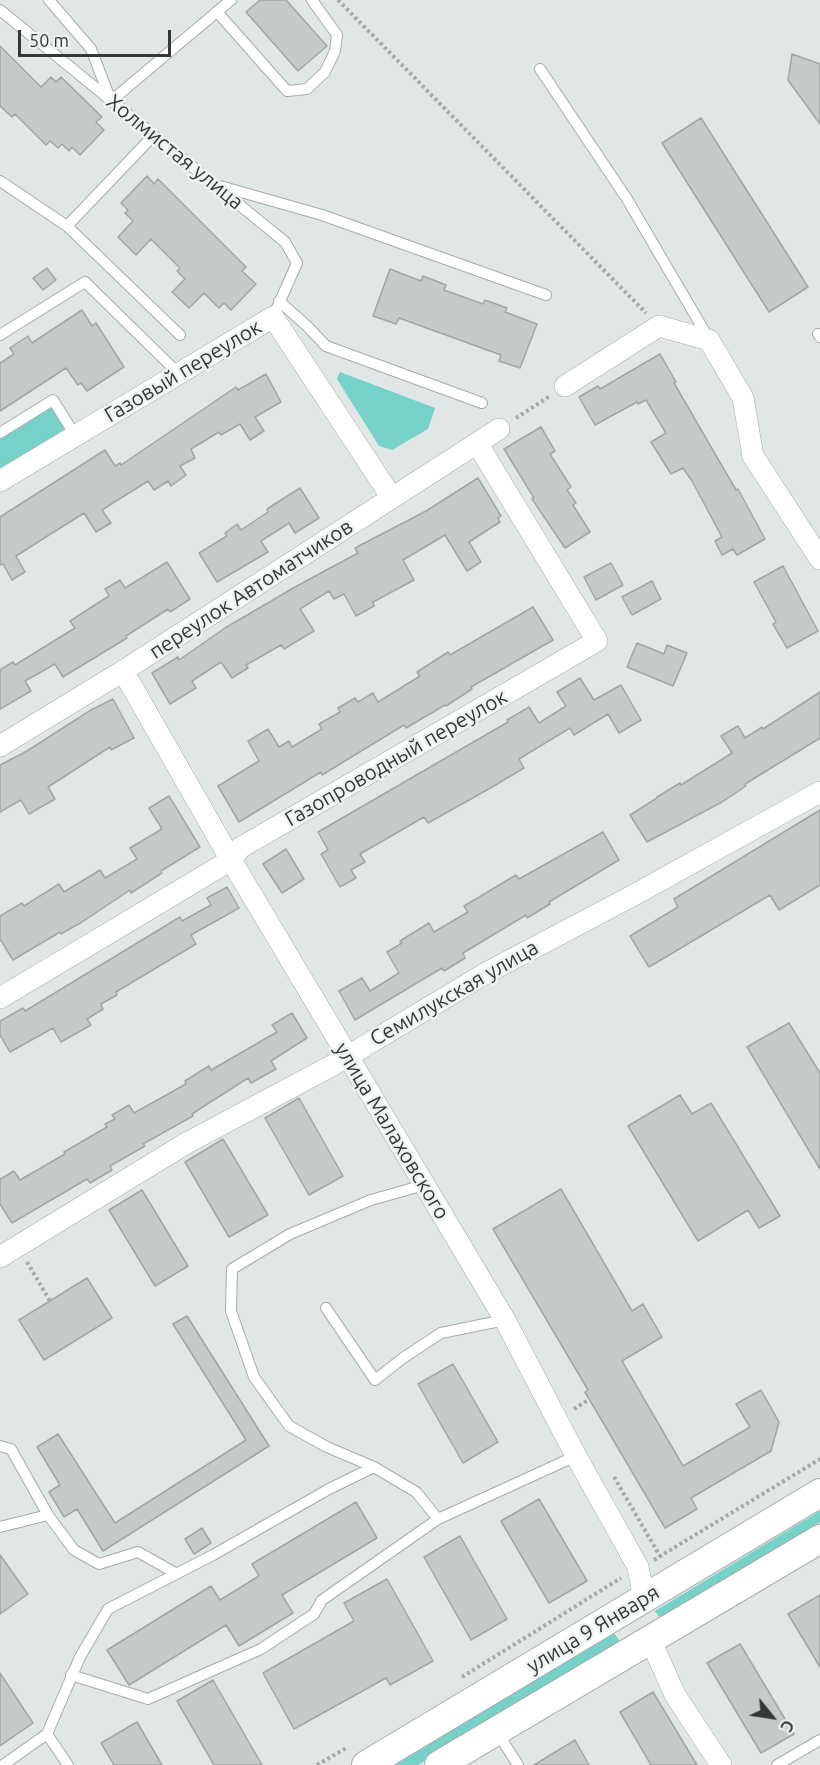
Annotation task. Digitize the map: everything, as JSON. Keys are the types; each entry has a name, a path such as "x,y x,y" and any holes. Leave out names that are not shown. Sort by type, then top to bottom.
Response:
{"main road":[{"name":"улица 9 Января","path":"361,1754 644,1599 820,1493"},
{"name":"улица 9 Января","path":"439,1765 820,1539"}],"street":[{"name":"Газовый переулок","path":"0,481 178,373 276,309 392,498"},
{"path":"566,386 659,327 709,340 743,398 753,456 820,559"},
{"name":"переулок Автоматчиков","path":"0,746 123,671 500,429"},
{"name":"Газопроводный переулок","path":"0,998 231,860 240,849 597,641 477,443"},
{"name":"улица Малаховского","path":"123,671 231,860 505,1320 576,1456 638,1567 644,1599"},
{"name":"Семилукская улица","path":"0,1257 185,1144 333,1065 488,972 634,895 820,792"},
{"path":"650,1639 675,1695 721,1765"}],"lane":[{"path":"49,0 91,49 111,101 231,0"},
{"path":"218,13 287,91 307,89 325,72 335,51 337,35 312,0"},
{"name":"Холмистая улица","path":"0,10 285,242 297,263 276,309"},
{"path":"540,69 627,199 709,340"},
{"path":"67,226 154,135"},
{"path":"0,181 67,226 180,335"},
{"path":"216,184 322,215 546,295"},
{"path":"0,335 85,282 178,373"},
{"path":"276,309 307,326 326,346 482,403"},
{"path":"0,433 53,400 75,435"},
{"path":"424,1185 371,1200 290,1234 232,1269 231,1311 254,1377 289,1426 327,1447 374,1467 416,1492 438,1519"},
{"path":"326,1308 375,1380 441,1333 505,1320"},
{"path":"0,1446 11,1449 48,1515 74,1550 99,1564 138,1552 177,1574"},
{"path":"71,1675 148,1699 261,1649 314,1614 322,1600 438,1519 576,1456"},
{"path":"3,1765 47,1734 71,1675 108,1609 374,1467"},
{"path":"0,1527 48,1515"},
{"path":"497,1731 518,1765"},
{"path":"47,1734 68,1765"},
{"path":"777,1765 820,1740"}],"path":[{"path":"338,0 659,327"},
{"path":"500,429 566,386"},
{"path":"18,1246 50,1301"},
{"path":"579,1417 573,1407 590,1399"},
{"path":"456,1680 638,1567 820,1459"},
{"path":"608,1467 660,1556"},
{"path":"317,1765 361,1754"}],"shaded area":[{"path":"340,372 435,408 428,429 392,450 379,446 337,379"},
{"path":"53,400 75,435 0,481 0,433"},
{"path":"820,1511 820,1522 660,1618 655,1611"},
{"path":"613,1632 622,1644 418,1765 395,1765"}],"building":[{"path":"260,0 286,0 327,46 298,71 246,12"},
{"path":"0,46 41,87 51,77 56,82 61,77 102,117 96,122 104,130 80,155 72,147 69,151 62,144 58,148 50,141 46,145 15,114 12,117 0,106"},
{"path":"792,54 820,64 820,124 788,80"},
{"path":"701,118 808,287 769,312 662,143"},
{"path":"147,176 154,184 158,179 246,267 242,271 256,284 231,310 224,303 219,308 204,293 189,308 172,292 185,279 177,271 180,268 151,239 136,255 118,237 133,221 125,213 128,210 121,203"},
{"path":"47,268 56,280 43,290 33,278"},
{"path":"390,269 421,281 423,276 446,285 444,290 483,304 485,300 507,308 505,312 537,324 520,368 499,361 501,355 399,318 396,324 373,316"},
{"path":"82,310 92,326 96,323 124,367 87,391 81,383 78,385 66,368 0,411 0,363 14,354 10,348 28,336 32,343"},
{"path":"660,354 676,382 674,383 736,490 738,489 765,539 737,555 733,549 722,555 715,541 722,537 692,481 683,468 671,474 651,442 666,433 646,400 638,404 637,402 595,425 579,397 598,386 600,389"},
{"path":"266,374 281,402 255,417 264,431 250,440 240,424 221,435 219,432 191,449 195,458 180,466 186,475 171,486 168,481 154,490 148,481 102,510 111,523 96,532 84,513 16,556 25,572 12,580 3,564 0,565 0,517 105,450 115,466 120,463 121,465 236,387 238,390"},
{"path":"541,427 555,451 550,454 571,487 567,490 576,503 573,505 590,532 565,548 532,499 534,498 504,449"},
{"path":"478,478 501,516 498,518 500,522 469,542 481,562 467,571 445,535 403,560 414,580 373,602 374,606 356,616 344,594 334,599 329,591 300,609 314,631 284,649 281,645 246,665 248,668 232,678 221,662 192,681 196,688 170,704 152,673 178,657 179,660 225,628 358,553 355,548 426,511"},
{"path":"300,488 319,518 295,533 289,523 261,541 268,552 217,582 199,553 227,536 225,533 237,524 241,530 268,512 267,509"},
{"path":"167,562 190,599 170,612 168,609 126,636 127,638 63,677 55,664 25,681 31,691 0,709 0,670 13,662 15,665 75,628 70,621 109,596 105,589 120,580 125,588"},
{"path":"611,563 623,585 596,600 584,577"},
{"path":"783,566 818,631 787,648 754,582"},
{"path":"652,581 661,599 632,615 622,597"},
{"path":"533,607 553,640 471,687 472,689 446,706 406,728 404,725 239,822 218,786 259,761 248,741 268,729 279,747 289,741 292,747 322,729 319,724 340,712 338,708 355,698 358,702 373,693 378,702 420,676 417,672 448,652 450,655"},
{"path":"637,643 664,654 667,645 687,653 673,686 627,667"},
{"path":"580,678 594,700 621,685 641,720 619,733 608,714 574,735 570,728 519,759 524,768 428,823 424,817 360,854 365,862 351,870 356,878 340,887 321,854 328,850 318,832 508,722 507,720 529,707 539,723 566,706 557,692"},
{"path":"820,692 820,738 745,784 746,786 722,802 647,842 630,815 732,753 721,736 738,726 745,738"},
{"path":"113,699 134,738 111,750 110,747 48,787 55,799 29,814 21,800 0,812 0,765"},
{"path":"169,796 200,847 131,893 130,890 82,922 61,934 60,932 13,960 0,939 0,916 22,903 24,906 59,884 64,892 100,870 105,878 137,859 130,848 162,829 149,808"},
{"path":"820,810 820,885 779,910 770,895 649,967 630,936 678,907 674,899"},
{"path":"603,832 619,860 549,902 550,904 527,918 526,915 463,953 465,958 444,971 442,968 355,1020 339,991 362,978 370,991 399,973 387,952 402,943 400,941 429,923 434,932 468,912 464,906 516,875 519,879"},
{"path":"286,849 304,879 282,893 263,864"},
{"path":"227,887 239,908 191,935 196,944 116,992 117,995 101,1004 103,1009 87,1019 91,1025 61,1042 53,1028 10,1052 0,1035 0,1021 23,1008 25,1011 180,917 182,921 211,905 207,898"},
{"path":"292,1013 307,1038 271,1061 276,1069 251,1083 248,1078 192,1114 193,1116 143,1144 145,1146 110,1166 112,1170 90,1183 87,1179 12,1223 0,1204 0,1179 14,1171 20,1180 107,1127 105,1124 115,1119 112,1115 129,1105 134,1113 186,1084 185,1081 209,1066 211,1070 277,1032 272,1025"},
{"path":"789,1023 820,1073 820,1169 747,1047"},
{"path":"680,1095 692,1114 711,1103 780,1216 759,1228 748,1210 698,1241 628,1126"},
{"path":"299,1098 343,1176 309,1195 265,1118"},
{"path":"223,1139 268,1215 229,1237 185,1162"},
{"path":"561,1189 632,1311 643,1304 662,1337 622,1361 683,1466 750,1427 736,1404 761,1390 779,1422 771,1451 691,1498 697,1509 665,1528 585,1392 588,1390 493,1229"},
{"path":"142,1190 188,1266 155,1286 109,1210"},
{"path":"87,1278 112,1318 44,1360 19,1320"},
{"path":"187,1316 269,1446 103,1551 77,1509 64,1517 49,1492 60,1485 37,1447 58,1434 115,1523 246,1440 173,1324"},
{"path":"453,1364 498,1442 463,1463 418,1384"},
{"path":"539,1499 587,1581 549,1603 501,1521"},
{"path":"356,1502 377,1538 282,1595 293,1613 239,1646 226,1625 129,1685 107,1650 211,1586 220,1600 259,1576 252,1564"},
{"path":"202,1528 211,1543 194,1554 185,1539"},
{"path":"460,1536 507,1619 471,1640 424,1557"},
{"path":"0,1555 28,1594 0,1614"},
{"path":"387,1579 433,1661 390,1685 386,1678 294,1729 263,1673 354,1621 344,1603"},
{"path":"820,1595 820,1667 788,1614"},
{"path":"740,1644 794,1734 761,1753 707,1663"},
{"path":"0,1673 33,1723 0,1746"},
{"path":"213,1680 262,1765 214,1765 177,1701"},
{"path":"653,1692 697,1765 651,1765 620,1712"},
{"path":"137,1722 162,1765 114,1765 101,1743"},
{"path":"575,1740 589,1765 534,1765"}]}
